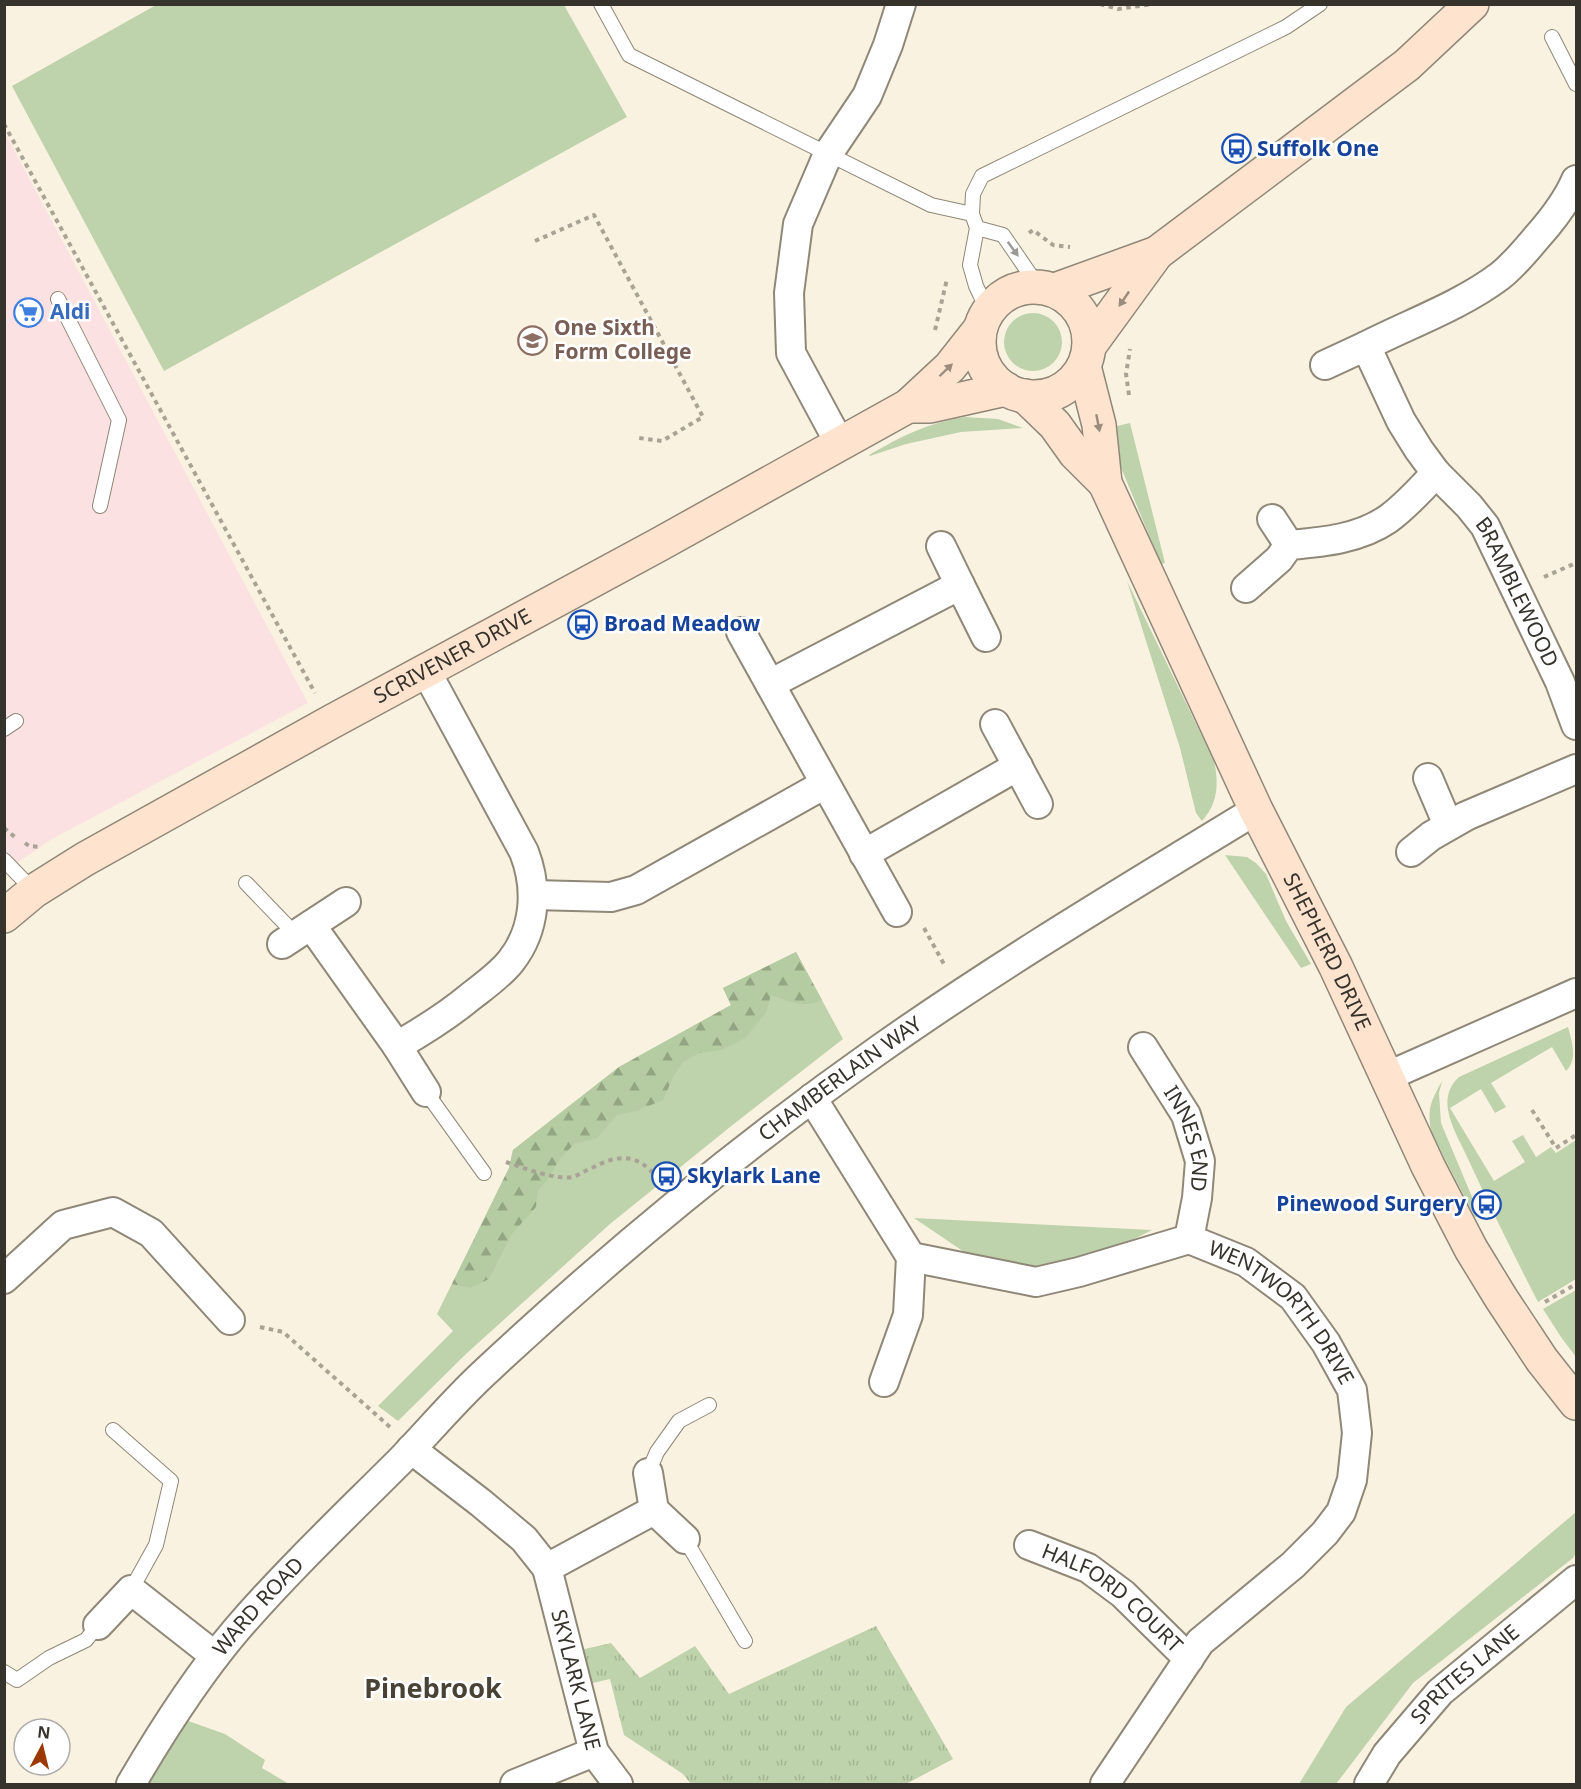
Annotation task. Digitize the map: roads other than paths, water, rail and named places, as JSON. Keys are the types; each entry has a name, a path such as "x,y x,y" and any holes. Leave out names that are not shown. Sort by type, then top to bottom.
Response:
{"street":[{"path":"840,444 791,353 789,293 798,224 828,154 867,96 888,45 901,4"},
{"path":"1157,253 1047,288 1021,287 1004,294 991,305 978,338 980,355 987,371 998,385 1030,397 1048,396 1064,389 1077,377 1087,355 1157,253 1407,65 1472,4"},
{"path":"1325,365 1476,292 1502,274 1573,197"},
{"path":"1047,288 1070,299 1082,312 1088,328 1087,355"},
{"name":"SCRIVENER DRIVE","path":"4,916 34,891 85,859 908,406 950,367 984,320"},
{"name":"BRAMBLEWOOD","path":"1366,346 1401,421 1436,474 1485,526 1560,682 1576,725"},
{"name":"SHEPHERD DRIVE","path":"1087,355 1099,425 1105,483 1256,810 1336,967 1428,1166 1471,1249 1542,1360 1576,1403"},
{"name":"SCRIVENER DRIVE","path":"908,406 930,406 1015,392"},
{"name":"SHEPHERD DRIVE","path":"1015,392 1056,425 1075,453 1105,483"},
{"path":"1246,588 1279,559 1289,545 1342,538 1365,531 1387,520 1436,474"},
{"path":"1272,519 1289,545"},
{"path":"941,546 986,637"},
{"path":"770,684 960,585"},
{"path":"741,632 897,912"},
{"path":"397,1046 451,1012 510,962 521,944 531,919 534,895 533,879 524,852 426,671"},
{"path":"995,724 1038,804"},
{"path":"864,854 1018,766"},
{"path":"1411,852 1448,825 1576,770"},
{"path":"1428,778 1448,825"},
{"path":"534,895 611,897 636,890 825,784"},
{"name":"CHAMBERLAIN WAY","path":"411,1449 481,1376 564,1300 677,1203 812,1098 960,994 1138,881 1256,810"},
{"path":"346,902 296,935 397,1046 426,1092"},
{"path":"1386,1077 1576,997"},
{"name":"INNES END","path":"1143,1047 1186,1116 1200,1161 1197,1198 1189,1239"},
{"path":"812,1098 911,1257 908,1315 884,1382"},
{"path":"4,1279 63,1225 113,1212 151,1233 230,1320"},
{"name":"WENTWORTH DRIVE","path":"911,1257 1036,1282 1079,1272 1189,1239 1246,1262 1293,1297 1326,1343 1352,1390 1357,1433 1352,1480 1341,1512 1325,1533 1293,1565 1200,1642 1105,1785"},
{"name":"SKYLARK LANE","path":"411,1449 524,1539 547,1568 594,1752 618,1785"},
{"name":"WARD ROAD","path":"131,1785 215,1656 280,1581 411,1449"},
{"path":"648,1473 654,1510 685,1539"},
{"path":"547,1568 654,1510"},
{"name":"HALFORD COURT","path":"1029,1545 1088,1568 1122,1594 1189,1659"},
{"name":"SPRITES LANE","path":"1369,1785 1388,1754 1440,1692 1576,1580"},
{"path":"98,1625 131,1590 215,1656"},
{"path":"515,1785 594,1752"}],"lane":[{"path":"601,4 629,55 931,205 972,214"},
{"path":"984,320 970,265 977,228 972,214 973,194 982,176 1286,27 1320,4"},
{"path":"1552,37 1576,84"},
{"path":"977,228 1003,236 1047,288"},
{"path":"58,298 119,420 100,506"},
{"path":"4,860 34,891"},
{"path":"246,883 296,935"},
{"path":"426,1092 483,1173"},
{"path":"648,1473 657,1452 678,1421 709,1405"},
{"path":"113,1430 171,1481 156,1545 131,1590"},
{"path":"685,1539 745,1641"},
{"path":"4,1672 17,1680 49,1658 86,1641 98,1625"}],"place":[{"name":"Suffolk One","path":"1236,149"},
{"name":"Aldi","path":"29,312"},
{"name":"One Sixth Form College","path":"533,340"},
{"name":"Broad Meadow","path":"583,624"},
{"name":"Skylark Lane","path":"666,1176"},
{"name":"Pinewood Surgery","path":"1487,1204"}],"district":[{"name":"Pinebrook","path":"433,1689"}]}
